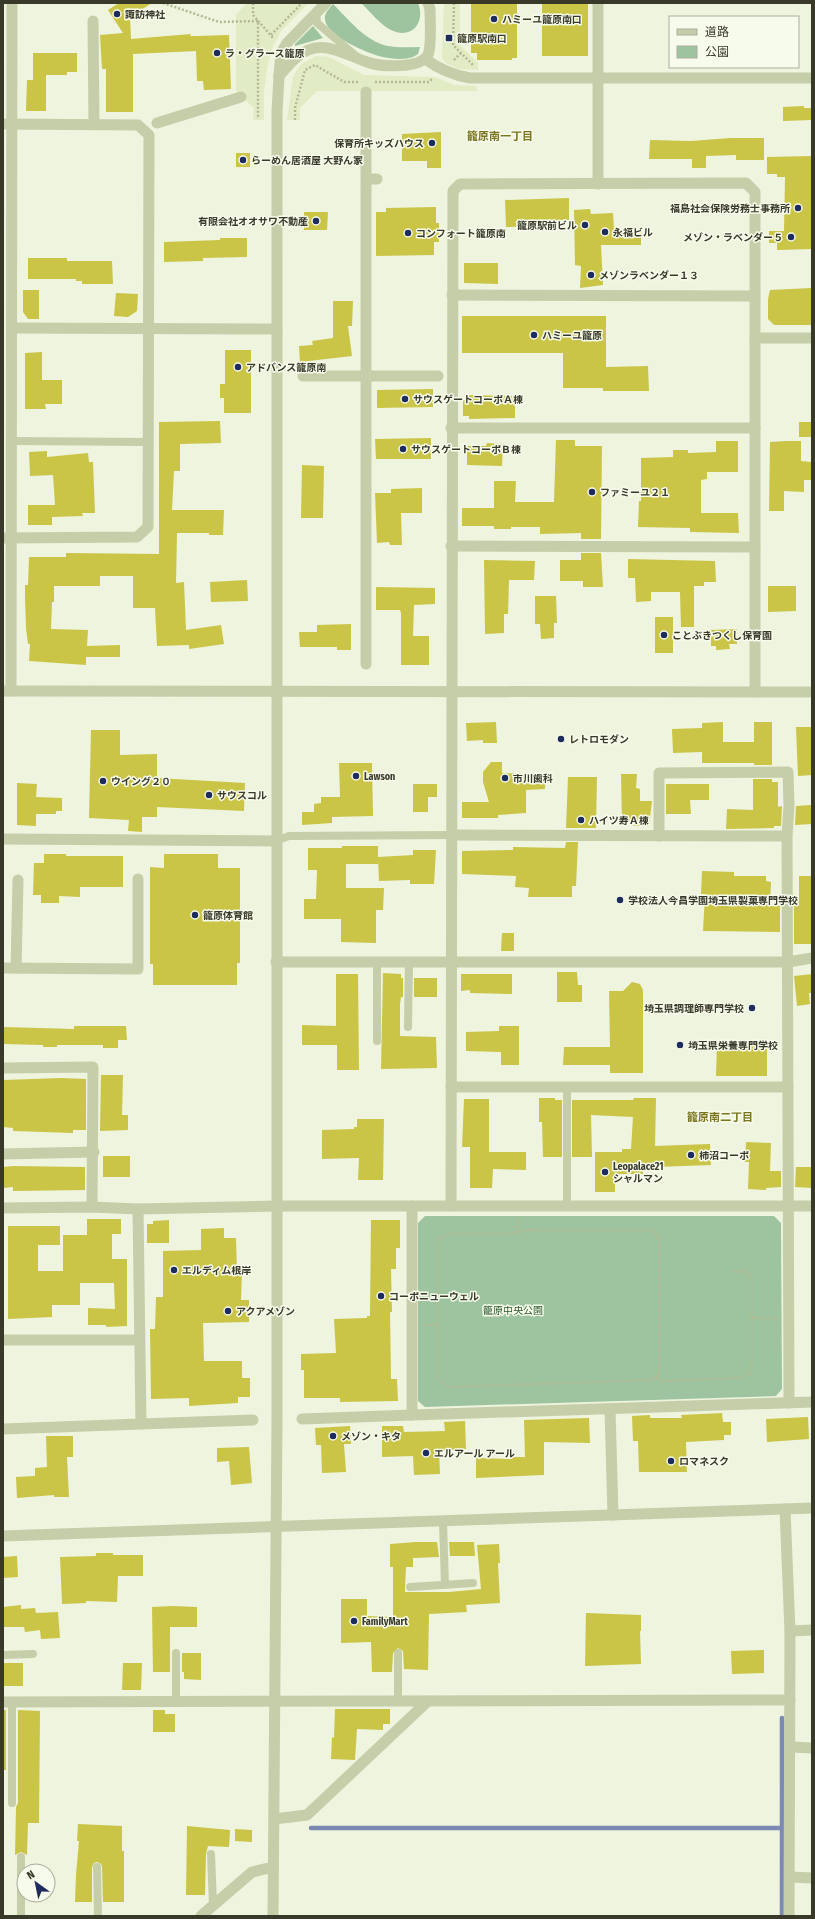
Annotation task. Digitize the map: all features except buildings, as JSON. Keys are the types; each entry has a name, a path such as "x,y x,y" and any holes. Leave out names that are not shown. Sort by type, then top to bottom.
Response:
{"street":[{"path":"12,3 7,124 12,328 7,422 11,441 7,538 7,691 812,692"},
{"path":"272,1916 276,1701 277,112 281,53 287,43 326,3"},
{"path":"279,76 299,54 310,49 319,48 334,50 367,62 387,65 411,65 425,59 429,47 430,9 428,3"},
{"path":"598,3 598,184"},
{"path":"94,21 94,124"},
{"path":"425,59 454,76 470,78 812,78"},
{"path":"366,92 372,179 366,376 366,664"},
{"path":"157,123 241,97"},
{"path":"7,124 138,125 149,135 148,527 137,537 7,538"},
{"path":"451,1206 452,295 453,191 460,184 746,183 755,192 755,692"},
{"path":"452,295 755,296"},
{"path":"12,328 277,329"},
{"path":"755,338 812,338"},
{"path":"303,376 438,376"},
{"path":"452,428 755,428"},
{"path":"451,546 755,547"},
{"path":"659,836 660,773 788,772 788,1206 790,1402"},
{"path":"451,835 787,836"},
{"path":"3,839 276,841"},
{"path":"3,968 138,969 138,879"},
{"path":"16,968 18,880"},
{"path":"276,962 788,962 812,958"},
{"path":"3,1068 93,1067 94,1152 92,1207"},
{"path":"451,1086 788,1087"},
{"path":"3,1154 94,1152"},
{"path":"3,1208 92,1207 138,1209 277,1206 812,1206"},
{"path":"412,1206 412,1415"},
{"path":"138,1209 141,1424"},
{"path":"3,1340 139,1340"},
{"path":"302,1419 812,1402"},
{"path":"610,1409 613,1515"},
{"path":"3,1429 253,1420"},
{"path":"3,1536 812,1508"},
{"path":"785,1509 790,1631 791,1747 789,1916"},
{"path":"790,1631 812,1630"},
{"path":"7,1702 790,1700"},
{"path":"274,1819 307,1815 428,1701"},
{"path":"791,1747 812,1748"},
{"path":"202,1916 252,1872 273,1867"},
{"path":"790,1877 812,1878"}],"lane":[{"path":"316,13 318,23 329,35 349,48 358,58"},
{"path":"11,441 148,442"},
{"path":"276,841 289,836 451,835"},
{"path":"376,962 377,1041"},
{"path":"408,962 408,1027"},
{"path":"567,1087 567,1206"},
{"path":"442,1521 445,1585"},
{"path":"410,1587 473,1583"},
{"path":"176,1653 176,1701"},
{"path":"398,1653 398,1701"},
{"path":"3,1655 33,1654"},
{"path":"7,1702 12,1803"},
{"path":"211,1854 213,1905"},
{"path":"21,1857 21,1916"},
{"path":"97,1867 98,1916"}],"path":[{"path":"163,3 219,22 258,21"},
{"path":"253,3 253,16 276,41"},
{"path":"271,35 302,3"},
{"path":"454,3 453,45 474,66 478,66"},
{"path":"258,21 258,119"},
{"path":"449,64 461,53"},
{"path":"295,120 295,108 305,70"},
{"path":"518,1232 519,1215"},
{"path":"531,1230 652,1230 657,1232 659,1238 659,1372 657,1377 651,1380 449,1387 441,1382 438,1376 438,1245 440,1239 450,1234 506,1234 531,1230"},
{"path":"657,1377 661,1381 740,1378 747,1376 752,1367 750,1276 743,1271 730,1272"},
{"path":"751,1318 789,1318"}],"green space":[{"path":"361,3 418,3 420,17 415,28 405,33 398,33 383,25"},
{"path":"333,4 351,23 372,40 392,47 420,47 418,54 406,59 387,58 368,52 340,38 327,26 325,20 327,11"},
{"path":"313,26 323,38 295,46 295,44"},
{"name":"籠原中央公園","path":"425,1216 774,1216 781,1223 782,1389 776,1396 425,1407 418,1401 418,1223"}],"shaded area":[{"path":"247,3 309,3 281,31 271,51 264,92 264,120 253,120 254,108 236,91 236,15"},
{"path":"444,3 460,3 460,45 478,63 478,70 459,69 446,63 442,58"},
{"path":"316,56 329,57 364,75 435,77 455,85 476,86 477,91 317,91 300,108 300,120 287,120 293,76 301,64"}],"waterway":[{"path":"782,1718 782,1916"},
{"path":"311,1828 781,1828"}],"place":[{"name":"諏訪神社","path":"117,14"},
{"name":"ハミーユ籠原南口","path":"494,19"},
{"name":"籠原駅南口","path":"449,38"},
{"name":"ラ・グラース籠原","path":"217,53"},
{"name":"保育所キッズハウス","path":"432,143"},
{"name":"らーめん居酒屋 大野ん家","path":"243,160"},
{"name":"福島社会保険労務士事務所","path":"798,208"},
{"name":"有限会社オオサワ不動産","path":"316,221"},
{"name":"籠原駅前ビル","path":"585,225"},
{"name":"永福ビル","path":"605,232"},
{"name":"コンフォート籠原南","path":"408,233"},
{"name":"メゾン・ラベンダー５","path":"791,237"},
{"name":"メゾンラベンダー１３","path":"591,275"},
{"name":"ハミーユ籠原","path":"534,335"},
{"name":"アドバンス籠原南","path":"238,367"},
{"name":"サウスゲートコーポＡ棟","path":"405,399"},
{"name":"サウスゲートコーポＢ棟","path":"403,449"},
{"name":"ファミーユ２１","path":"592,492"},
{"name":"ことぶきつくし保育園","path":"664,635"},
{"name":"レトロモダン","path":"561,739"},
{"name":"Lawson","path":"356,776"},
{"name":"市川歯科","path":"505,778"},
{"name":"ウイング２０","path":"103,781"},
{"name":"サウスコル","path":"209,795"},
{"name":"ハイツ寿Ａ棟","path":"581,820"},
{"name":"学校法人今昌学園埼玉県製菓専門学校","path":"620,900"},
{"name":"籠原体育館","path":"195,915"},
{"name":"埼玉県調理師専門学校","path":"752,1008"},
{"name":"埼玉県栄養専門学校","path":"680,1045"},
{"name":"柿沼コーポ","path":"691,1155"},
{"name":"Leopalace21 シャルマン","path":"605,1172"},
{"name":"エルディム根岸","path":"174,1270"},
{"name":"コーポニューウェル","path":"381,1296"},
{"name":"アクアメゾン","path":"228,1311"},
{"name":"メゾン・キタ","path":"333,1436"},
{"name":"エルアール アール","path":"426,1453"},
{"name":"ロマネスク","path":"671,1461"},
{"name":"FamilyMart","path":"354,1621"}],"district":[{"name":"籠原南一丁目","path":"500,136"},
{"name":"籠原南二丁目","path":"720,1117"}]}
